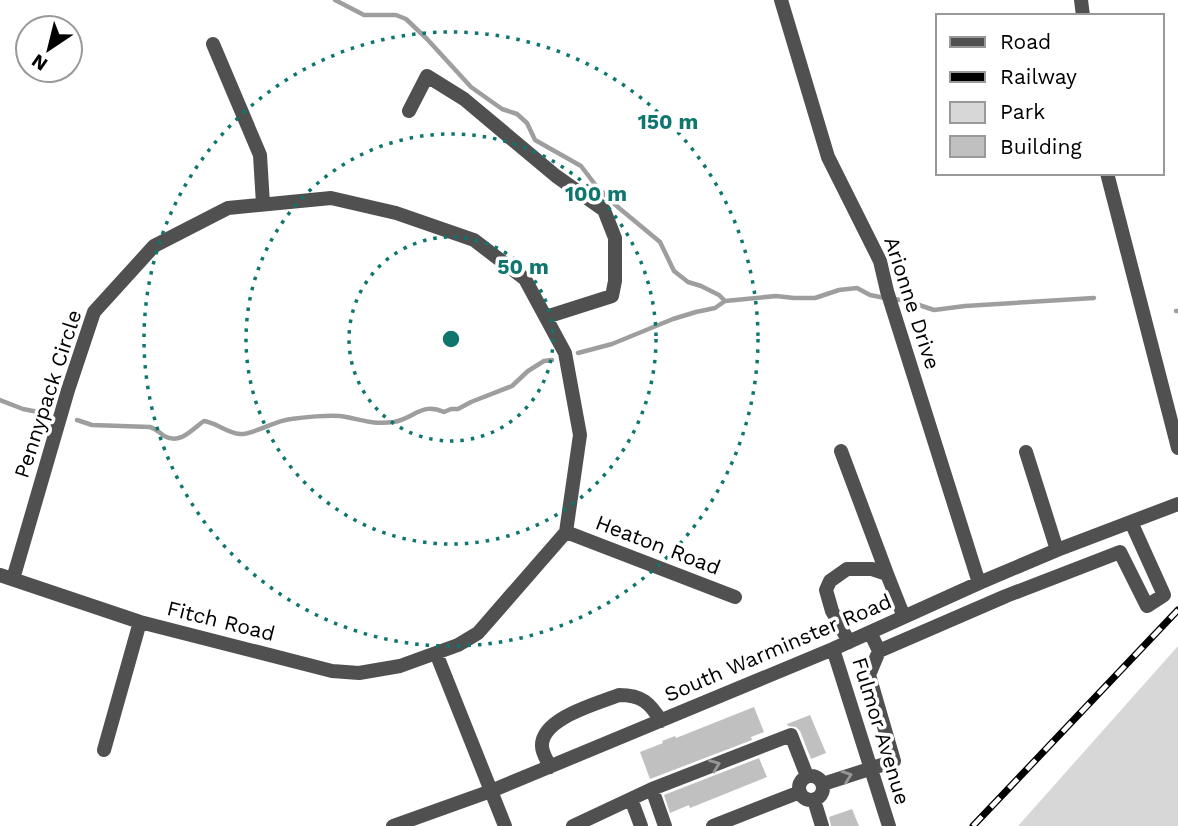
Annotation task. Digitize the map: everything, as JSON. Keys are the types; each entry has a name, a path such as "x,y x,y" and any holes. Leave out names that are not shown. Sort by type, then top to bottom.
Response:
{"street":[{"name":"Arionne Drive","path":"781,0 828,157 880,261 887,291 979,583"},
{"path":"213,44 260,155 263,205"},
{"path":"409,111 427,76 464,99 556,176 604,210 615,238 615,281 612,296 546,317"},
{"path":"1108,175 1178,448"},
{"name":"Pennypack Circle","path":"6,577 94,312 154,246 228,208 331,198 396,213 474,240 525,278 565,353 580,435 566,532"},
{"path":"841,451 904,617"},
{"path":"1026,452 1057,550"},
{"name":"South Warminster Road","path":"393,826 550,767 833,649 997,575 1178,505"},
{"path":"1110,530 1147,606 1164,595 1131,522"},
{"path":"505,826 436,653 458,645 478,633 566,532"},
{"name":"Heaton Road","path":"566,532 735,597"},
{"path":"1079,542 1090,563"},
{"path":"823,784 894,761 869,675 879,651 1006,596 1120,552"},
{"path":"849,642 832,611 826,590 830,581 846,569 872,569 887,574"},
{"path":"997,575 1006,596"},
{"name":"Fitch Road","path":"6,577 140,622 332,671 359,673 400,666 436,653"},
{"path":"964,590 975,609"},
{"path":"104,750 140,622"},
{"path":"870,632 879,651"},
{"name":"Fulmor Avenue","path":"833,649 889,826"},
{"path":"847,692 872,685"},
{"path":"550,767 542,741 562,717 619,695 628,695 652,706 661,721"},
{"path":"573,826 652,789 791,735 807,776"},
{"path":"807,776 818,778 823,784 821,796 814,800 805,799 800,792 799,785 807,776"},
{"path":"652,789 665,826"},
{"path":"721,824 800,792"},
{"path":"631,799 641,826"},
{"path":"814,800 822,826"}],"green space":[{"path":"1178,646 1178,826 1018,826"}],"building":[{"path":"754,707 764,732 751,737 752,740 650,779 640,752 663,743 662,741"},
{"path":"810,715 826,753 811,759 800,731 787,724"},
{"path":"759,758 767,777 690,808 689,805 670,813 664,795"},
{"path":"852,809 859,826 831,826 829,817"}],"waterway":[{"path":"335,0 364,15 396,15 406,19 471,87 502,109 517,114 527,123 535,140 581,166 597,187 660,242 674,271 688,282 719,295 725,301"},
{"path":"578,353 612,344 673,319 715,308 725,301 776,296 815,298 839,290 857,288 870,295 885,298"},
{"path":"894,299 934,310 1094,298"},
{"path":"77,420 92,425 150,427 164,436 176,439 204,421 240,434 285,420 316,416 394,422 424,410 436,409 444,412 458,409 512,386 528,371 544,361 552,360"},
{"path":"0,400 23,409 48,414"}],"railway":[{"path":"973,826 1178,610"}]}
